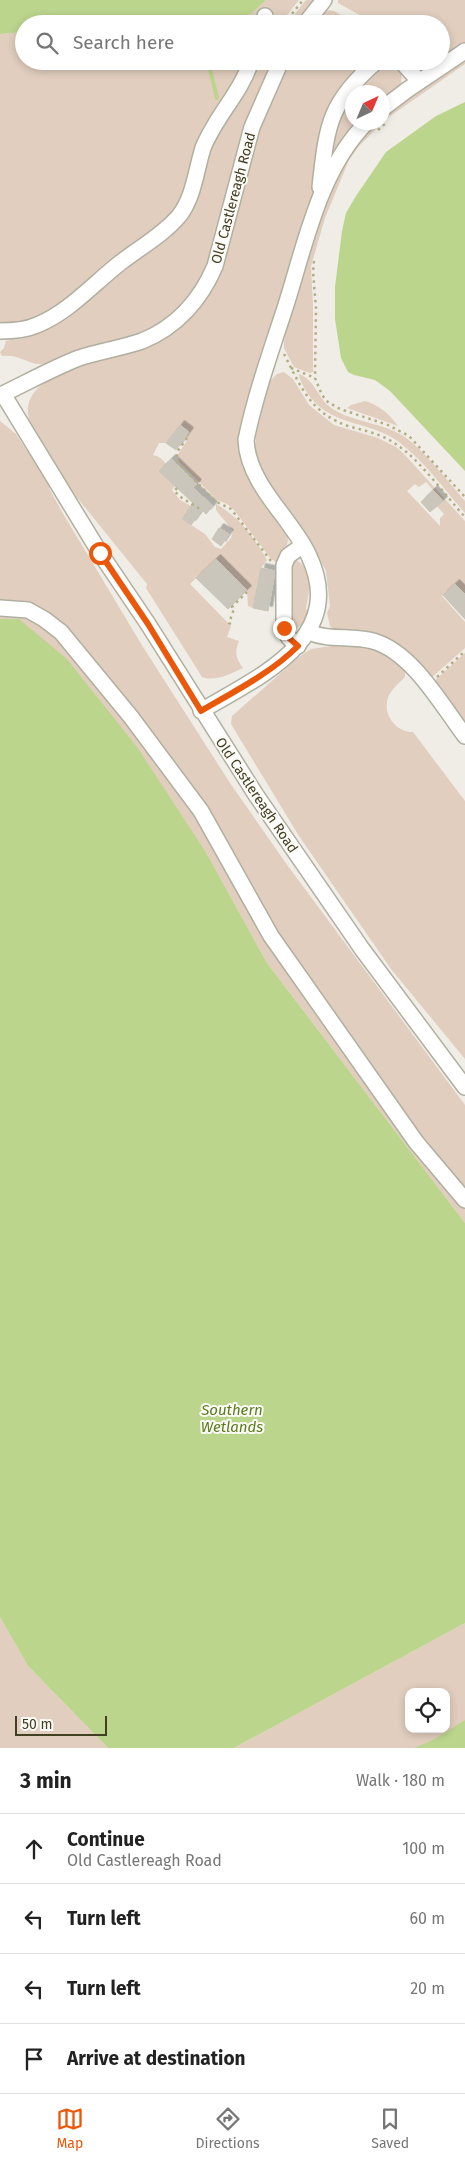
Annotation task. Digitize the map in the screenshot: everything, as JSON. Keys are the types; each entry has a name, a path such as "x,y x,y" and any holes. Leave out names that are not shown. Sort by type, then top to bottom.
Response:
{"street":[{"path":"312,15 324,0"},
{"path":"450,61 465,51"},
{"path":"0,331 13,331 37,325 66,308 154,238 179,215 188,200 208,137 233,98 247,70"},
{"name":"Old Castlereagh Road","path":"277,70 252,127 220,252 211,277 201,294 172,324 152,336 74,361 3,394 63,493 256,795 362,949 465,1087"},
{"path":"317,208 325,146 332,117 346,91 368,70"},
{"path":"409,70 419,81"},
{"path":"390,110 419,81 436,70"},
{"path":"201,711 268,671 298,646 308,632 316,611 318,590 314,567 303,546 262,486 253,469 247,449 249,426 317,208 329,176 342,152 369,130"},
{"path":"298,646 289,638 284,628 284,565 288,556 303,546"},
{"path":"0,608 28,610 61,632 131,717 201,811 271,936 416,1142 465,1200"},
{"path":"308,632 322,637 366,640 386,646 400,654 465,736"}],"path":[{"path":"291,15 303,0"},
{"path":"316,254 313,272 316,308 315,378 322,395 328,402 351,414 388,425 409,436 465,497"},
{"path":"276,337 290,367 313,405 339,422 376,434 397,444 465,517"},
{"path":"290,367 315,378"},
{"path":"187,438 177,452 176,460 179,466 215,501 231,509 273,563"},
{"path":"177,488 174,491 200,509"},
{"path":"231,624 229,623 234,610 232,607 247,592"},
{"path":"427,686 465,651"}],"shaded area":[{"path":"266,0 299,0 287,15 249,15"},
{"path":"306,0 317,0 305,15 294,15"},
{"path":"338,0 465,0 465,43 450,52 450,15 360,15 338,3"},
{"path":"326,10 334,11 341,15 321,15"},
{"path":"15,33 15,70 243,70 193,169 176,212 52,313 24,322 0,324 0,34"},
{"path":"465,59 465,64 390,116 390,112"},
{"path":"254,70 272,70 213,253 199,286 174,315 141,335 45,364 2,356 0,352 4,348 6,341 29,337 45,330 171,229 207,147"},
{"path":"285,70 360,70 341,89 324,119 314,191 239,435 242,456 249,476 265,504 287,535 288,543 278,563 271,559 234,510 227,504 217,500 179,462 178,454 188,439 186,437 189,432 180,425 166,443 159,443 153,455 162,459 168,467 175,486 172,490 180,500 200,511 182,519 205,534 215,547 221,549 231,538 233,531 216,510 216,504 232,515 245,528 267,560 261,568 253,608 248,606 247,590 216,559 190,584 231,626 227,637 239,641 237,655 243,668 218,678 202,677 146,588 147,584 65,480 49,488 143,647 230,783 285,862 465,1105 465,1191 422,1137 301,974 247,884 65,630 0,603 0,421 16,434 27,451 45,448 32,428 28,414 30,400 38,388 67,371 135,349 192,315 239,180 267,108"},
{"path":"376,70 402,70 401,86 390,95 390,85 360,85"},
{"path":"345,105 345,130 350,130 330,157 334,126"},
{"path":"370,130 375,130 359,146 349,160 325,218 311,266 313,372 310,373 294,367 284,348 284,342 288,319 322,215 346,157"},
{"path":"284,372 293,379 309,405 334,425 378,438 396,447 465,521 465,594 455,584 442,596 465,622 465,648 431,678 410,654 399,647 376,638 333,629 330,626 327,613 330,606 326,571 313,546 268,480 255,455 256,434 269,382 277,374","holes":["426,482 443,501 437,506 444,514 440,518 440,526 407,491 415,484 419,487"]},
{"path":"299,374 309,380 326,403 338,412 390,429 406,438 433,464 465,501 465,513 425,466 399,442 387,435 349,422 326,411 315,403 306,391"},
{"path":"365,401 383,410 398,426 347,408"},
{"path":"296,560 306,569 308,575 309,589 306,609 309,612 304,623 291,630 291,566"},
{"path":"0,613 35,619 61,639 201,819 238,889 465,1204 465,1223 267,963 207,854 19,619 0,619"},
{"path":"345,644 378,650 391,657 405,669 405,677 389,695 387,702 388,715 395,725 406,731 413,732 465,801 465,1059 391,969 299,836 231,724 232,716 299,657 311,649"},
{"path":"465,653 465,723 433,682"},
{"path":"0,1617 28,1666 108,1748 0,1748"},
{"path":"465,1623 465,1748 234,1748"}],"water":[{"path":"0,0 266,0 249,15 15,15 15,33 0,34"},
{"path":"465,102 465,471 390,391 375,380 348,372 341,358 335,319 335,287 346,213 386,152 436,116"},
{"name":"Southern Wetlands","path":"0,619 19,619 67,659 137,747 207,854 267,963 465,1223 465,1623 234,1748 108,1748 28,1666 0,1617"},
{"path":"465,1720 465,1748 414,1748 444,1733 450,1733 450,1729"}],"building":[{"path":"180,425 189,432 176,450 166,443"},
{"path":"171,459 197,484 193,488 213,506 206,514 202,510 191,525 182,519 193,503 159,471"},
{"path":"433,490 443,501 430,512 421,502"},
{"path":"219,528 229,534 221,546 212,539"},
{"path":"216,559 247,590 228,609 196,578"},
{"path":"261,568 275,571 268,611 253,608"},
{"path":"455,584 465,594 465,619 443,595"}],"waterway":[{"path":"210,70 217,98"}],"route":[{"path":"100,553 148,624 201,711 268,671 291,653 298,646 289,638 284,628"}]}
